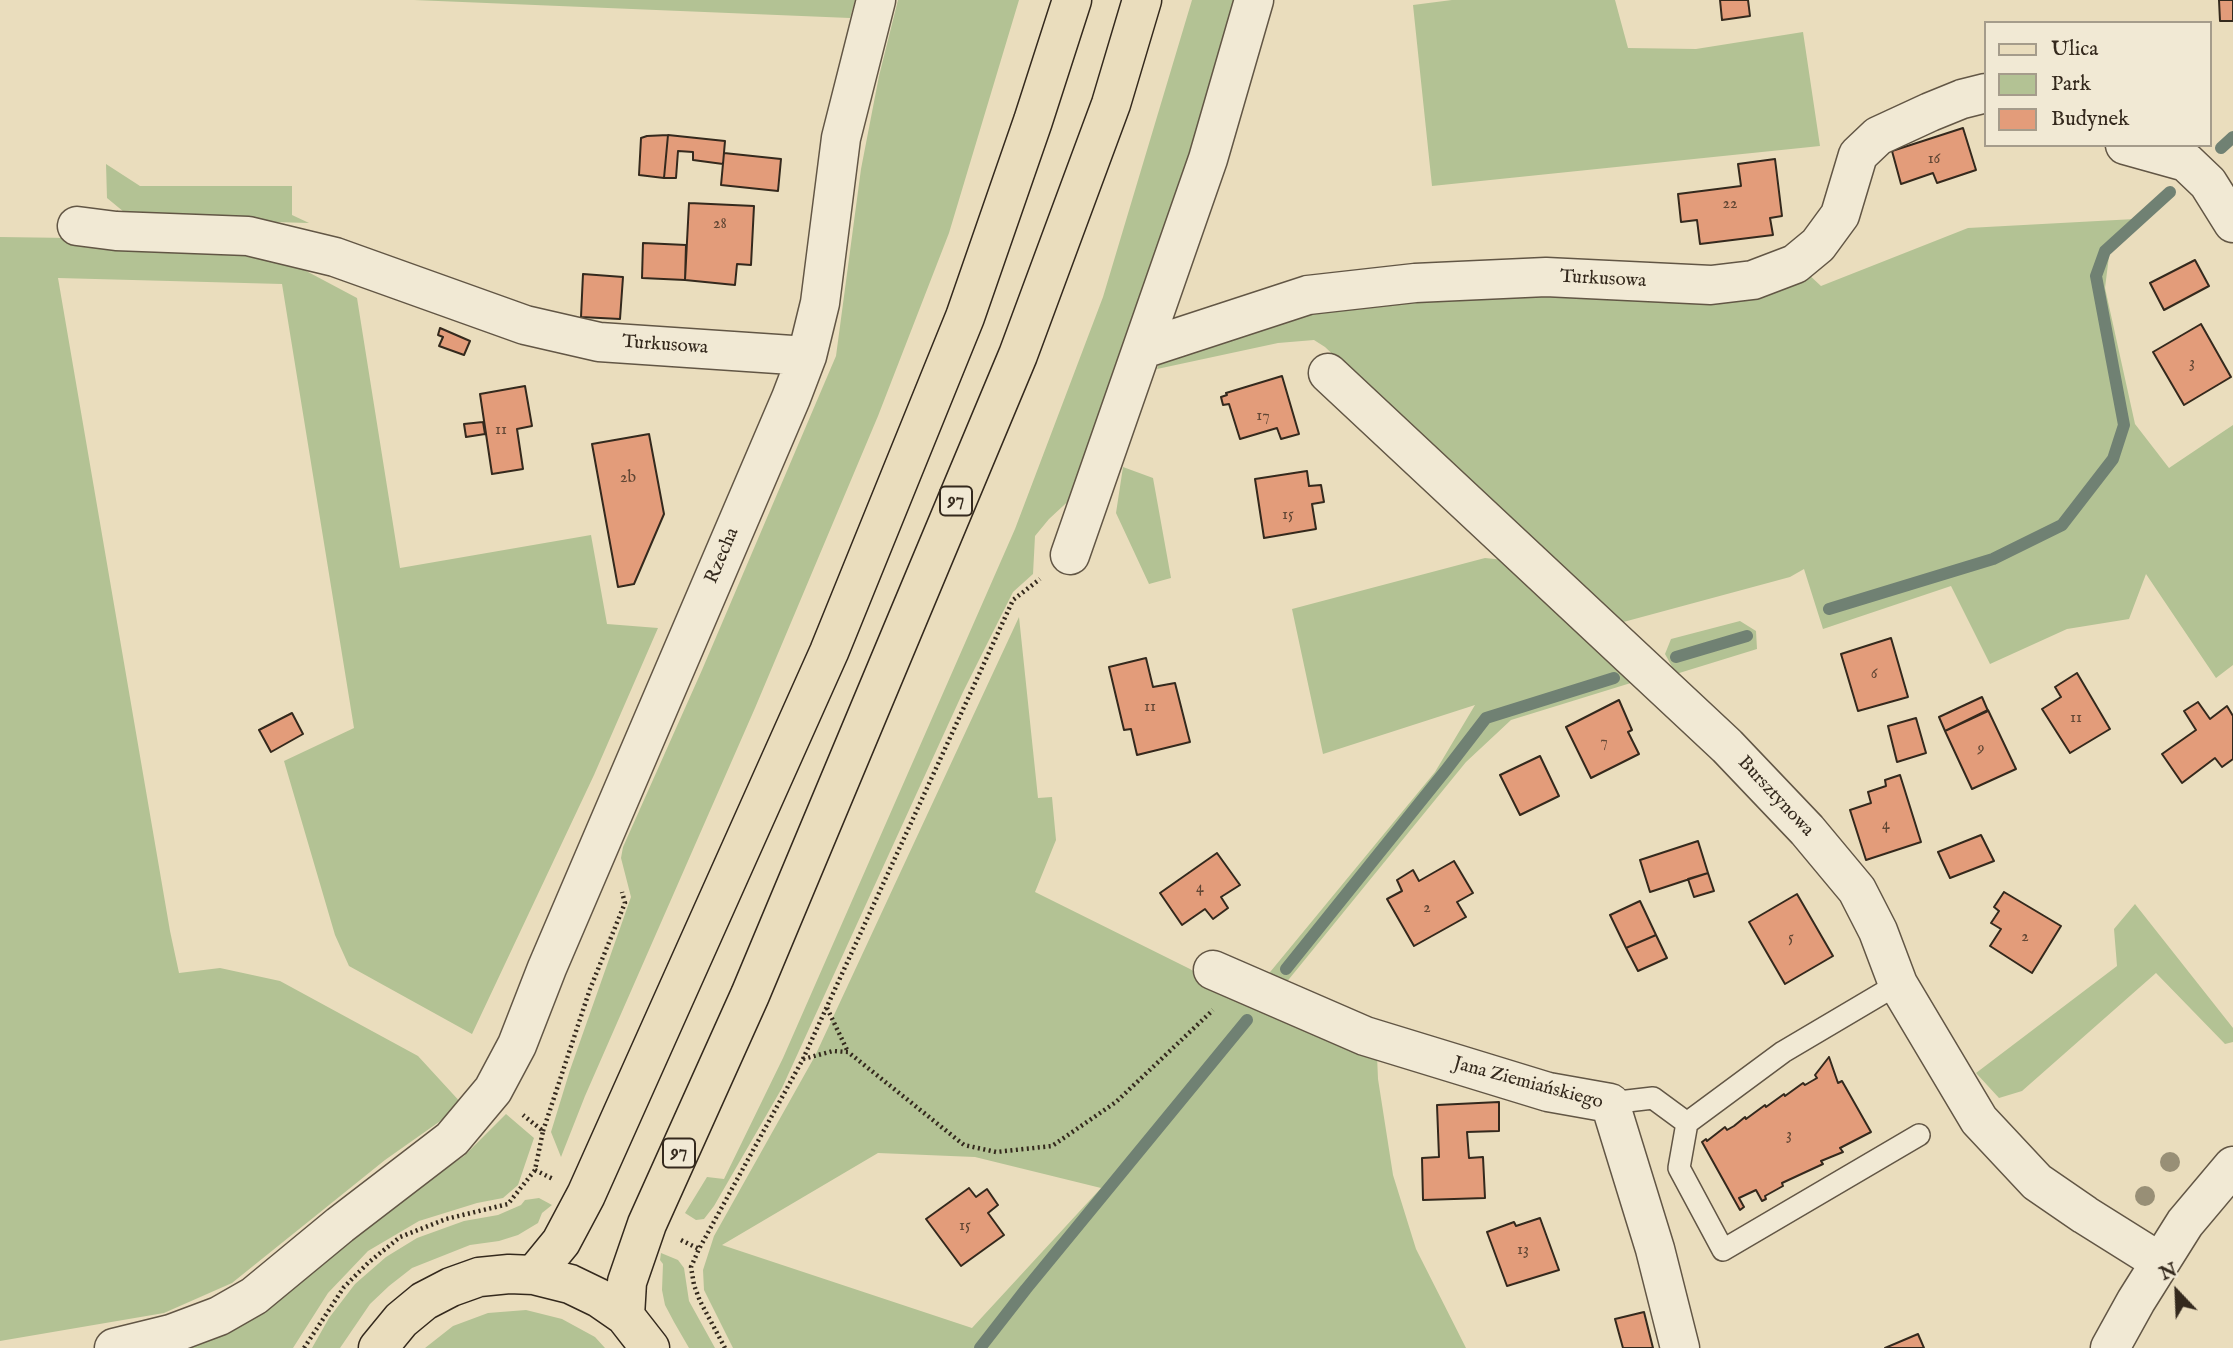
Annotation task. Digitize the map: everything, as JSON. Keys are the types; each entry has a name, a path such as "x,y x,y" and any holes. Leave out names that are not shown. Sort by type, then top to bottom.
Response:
{"main road":[{"path":"534,1275 561,1242 586,1195 829,652 965,317 1034,121 1072,0"},
{"name":"97","path":"625,1316 627,1282 647,1224 750,995 1018,355 1111,104 1142,0"},
{"path":"378,1348 401,1320 424,1301 451,1287 480,1277 509,1274 534,1275 570,1284 599,1298 625,1316 650,1348"}],"street":[{"name":"Rzecha","path":"114,1348 171,1334 219,1316 254,1296 340,1225 452,1139 493,1090 517,1045 547,968 807,356 820,303 841,138 876,0"},
{"path":"1070,555 1208,159 1254,0"},
{"name":"Turkusowa","path":"1143,349 1308,295 1415,283 1546,277 1711,285 1753,281 1794,264 1818,244 1840,215 1858,155 1878,136 1940,107 1984,94"},
{"path":"2132,147 2186,162 2208,183 2233,223"},
{"name":"Turkusowa","path":"77,226 116,231 248,236 335,257 525,325 598,342 807,356"},
{"name":"Bursztynowa","path":"1328,373 1727,746 1807,830 1857,890 1878,931 1898,984 1979,1119 2037,1182 2160,1262"},
{"name":"Jana Ziemiańskiego","path":"1213,970 1365,1037 1548,1092 1610,1103 1655,1249 1679,1348"},
{"path":"2110,1348 2186,1223 2233,1167"}],"lane":[{"path":"1898,984 1783,1052 1687,1123 1679,1168 1723,1251 1919,1135"},
{"path":"1610,1103 1653,1098 1687,1123"}],"path":[{"path":"725,1348 700,1301 691,1267 803,1059 1013,600 1070,555"},
{"path":"304,1348 344,1287 368,1262 400,1237 446,1219 508,1204 535,1170 543,1131 590,989 625,903 622,891"},
{"path":"827,1007 848,1052 964,1145 996,1152 1052,1146 1116,1102 1222,1002 1258,990"},
{"path":"803,1059 833,1051 848,1052"},
{"path":"493,1090 543,1131"}],"green space":[{"path":"414,0 855,0 850,18"},
{"path":"898,0 1019,0 949,233 878,416 561,1157 551,1132 631,897 621,858 623,847 836,356 861,169 879,76"},
{"path":"1192,0 1240,0 1076,494 1035,536 1033,574 1013,592 963,692 782,1088 714,1206 704,1219 696,1220 685,1213 707,1177 724,1179 783,1058 1015,529 1103,297"},
{"path":"1452,0 1615,0 1628,48 1696,49 1803,32 1820,146 1432,186 1413,5"},
{"path":"106,164 140,186 292,186 292,215 309,223 238,221 124,212 107,198"},
{"path":"2135,219 2110,248 2105,288 2135,424 2169,468 2233,425 2233,665 2216,678 2146,574 2129,619 2067,629 1990,664 1951,586 1823,629 1804,569 1790,577 1616,624 1325,347 1314,340 1278,343 1157,369 1165,348 1300,310 1807,273 1821,286 1968,228"},
{"path":"0,237 71,238 278,256 357,298 400,568 591,535 607,624 658,628 594,775 472,1034 349,966 335,935 284,761 354,728 282,284 58,278 179,973 220,968 280,981 418,1056 463,1105 385,1160 232,1283 164,1313 0,1341"},
{"path":"1123,467 1153,478 1171,578 1149,584 1116,513"},
{"path":"1485,558 1514,561 1634,682 1511,720 1466,762 1285,984 1266,977 1435,772 1475,705 1323,754 1292,609"},
{"path":"1019,617 1038,798 1052,797 1056,840 1035,892 1190,969 1246,1005 1377,1055 1378,1079 1393,1175 1416,1249 1466,1348 733,1348 704,1290 703,1270 714,1236 815,1056","holes":["878,1153 975,1157 1101,1188 972,1328 722,1245"]},
{"path":"1740,621 1756,631 1757,649 1676,674 1665,654 1671,639"},
{"path":"2135,904 2233,1028 2233,1042 2225,1044 2156,973 2022,1091 1999,1098 1976,1073 2117,966 2114,929"},
{"path":"506,1114 534,1138 518,1185 503,1198 419,1221 368,1251 328,1293 293,1348 178,1348 464,1156"},
{"path":"539,1198 552,1205 542,1213 538,1223 518,1235 470,1245 412,1268 370,1304 340,1348 312,1348 329,1318 355,1284 386,1257 417,1238 464,1221 498,1215 521,1205 525,1200"},
{"path":"661,1253 678,1260 684,1268 689,1301 715,1348 689,1348 674,1322 665,1305 662,1290"},
{"path":"526,1310 562,1319 595,1337 605,1348 425,1348 453,1326 488,1313"}],"building":[{"path":"1720,0 1748,0 1750,16 1722,20"},
{"path":"2219,0 2233,0 2233,21 2220,21"},
{"path":"1963,128 1976,170 1937,183 1933,173 1901,184 1892,151"},
{"path":"668,135 664,178 639,175 641,138"},
{"path":"668,135 725,141 723,164 693,160 693,152 678,151 676,178 664,178"},
{"path":"724,153 781,159 778,191 721,185"},
{"path":"1775,159 1782,216 1770,218 1773,235 1700,244 1697,220 1681,222 1678,194 1741,186 1738,164"},
{"path":"689,203 754,206 751,265 737,264 735,285 685,280"},
{"path":"643,243 686,245 685,280 642,278"},
{"path":"2195,260 2209,286 2164,310 2150,283"},
{"path":"583,274 623,277 620,319 581,317"},
{"path":"2201,324 2231,377 2184,405 2153,352"},
{"path":"440,328 470,341 464,355 439,346 443,337 438,335"},
{"path":"1282,376 1299,434 1281,439 1277,428 1240,439 1229,404 1223,405 1221,397 1227,395 1226,393"},
{"path":"525,386 532,426 517,429 523,469 492,474 480,394"},
{"path":"483,422 485,434 466,437 464,424"},
{"path":"649,434 664,514 634,584 618,587 592,444"},
{"path":"1307,471 1309,486 1321,485 1324,502 1312,504 1316,529 1264,538 1255,479"},
{"path":"1891,638 1908,697 1858,711 1841,654"},
{"path":"1146,658 1153,687 1175,683 1190,742 1137,755 1131,729 1124,730 1109,667"},
{"path":"2077,673 2110,729 2070,753 2042,709 2061,697 2055,687"},
{"path":"1982,697 1988,711 1945,731 1939,717"},
{"path":"1619,700 1632,730 1628,732 1639,754 1591,778 1566,727"},
{"path":"2198,702 2210,719 2227,706 2233,716 2233,759 2222,767 2215,758 2182,783 2162,754 2196,730 2184,711"},
{"path":"1988,710 2016,769 1972,789 1945,731"},
{"path":"292,713 303,734 271,752 259,730"},
{"path":"1916,718 1926,753 1897,762 1888,726"},
{"path":"1540,756 1559,796 1520,815 1500,775"},
{"path":"1900,775 1921,842 1866,860 1850,810 1871,803 1868,792 1886,786 1885,780"},
{"path":"1981,835 1994,861 1950,878 1938,852"},
{"path":"1698,841 1708,873 1650,892 1640,860"},
{"path":"1217,853 1240,885 1221,897 1228,908 1213,919 1205,909 1182,925 1160,893"},
{"path":"1454,861 1473,893 1457,902 1466,917 1414,946 1387,899 1402,891 1397,880 1413,870 1419,881"},
{"path":"1708,873 1714,891 1694,897 1688,879"},
{"path":"2004,892 2061,926 2032,973 1990,946 2001,929 1991,923 1999,911 1994,907"},
{"path":"1797,894 1833,956 1785,984 1749,922"},
{"path":"1640,901 1656,935 1626,948 1610,915"},
{"path":"1656,935 1667,958 1638,971 1626,948"},
{"path":"1829,1057 1838,1083 1842,1081 1871,1132 1840,1148 1843,1152 1821,1161 1823,1164 1782,1183 1783,1186 1765,1196 1766,1199 1762,1201 1756,1190 1739,1198 1744,1207 1740,1210 1702,1142 1725,1127 1727,1130 1745,1117 1746,1119 1803,1083 1805,1085 1817,1078 1815,1075"},
{"path":"1499,1102 1499,1131 1467,1132 1469,1158 1483,1157 1485,1198 1423,1200 1422,1158 1439,1157 1437,1105"},
{"path":"969,1188 976,1197 987,1189 998,1205 988,1213 1004,1235 961,1266 926,1219"},
{"path":"1540,1218 1559,1270 1507,1286 1487,1232 1514,1222 1516,1226"},
{"path":"1644,1312 1653,1348 1623,1348 1615,1319"},
{"path":"1918,1334 1924,1348 1885,1348"}],"waterway":[{"path":"2221,148 2233,137"},
{"path":"1829,609 1993,559 2062,525 2113,459 2124,425 2096,276 2105,251 2170,192"},
{"path":"1676,657 1747,636"},
{"path":"1286,969 1486,718 1614,678"},
{"path":"980,1348 1247,1020"}]}
